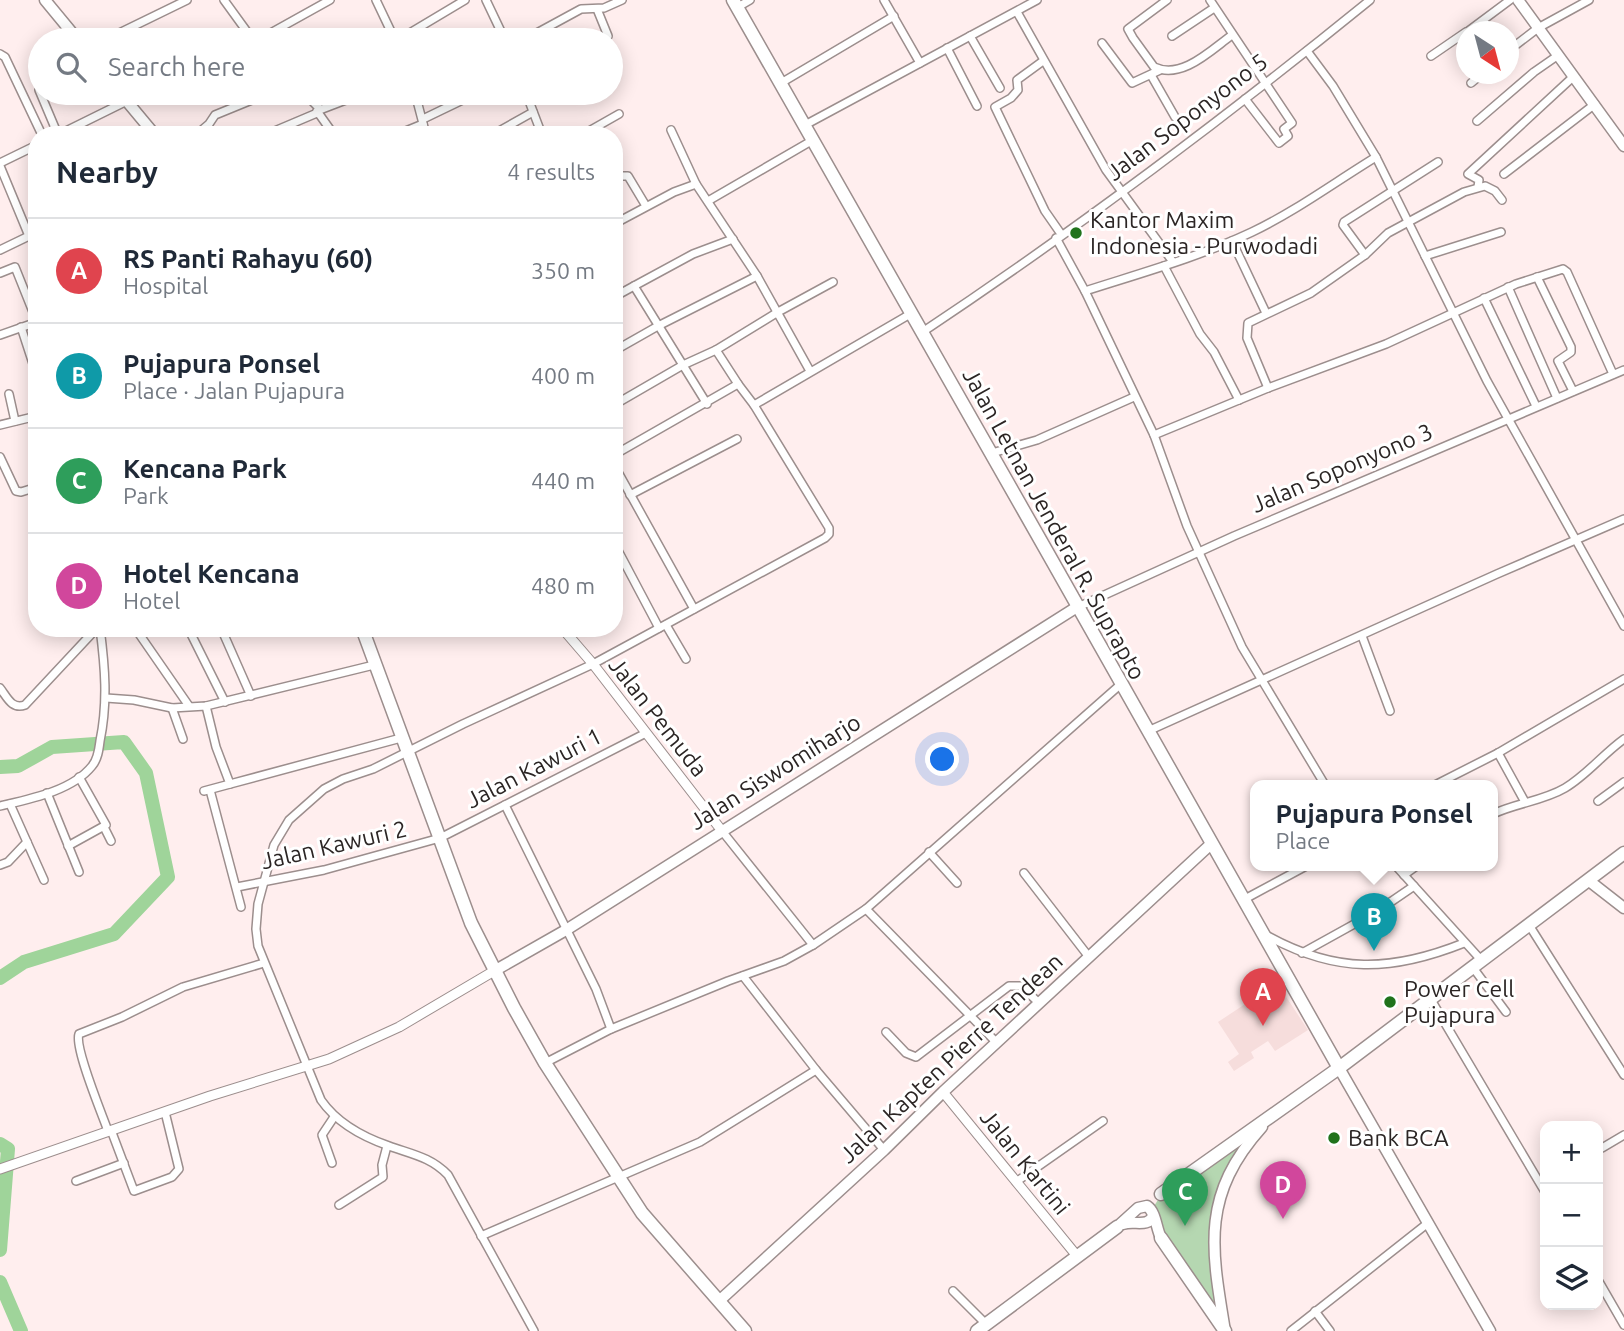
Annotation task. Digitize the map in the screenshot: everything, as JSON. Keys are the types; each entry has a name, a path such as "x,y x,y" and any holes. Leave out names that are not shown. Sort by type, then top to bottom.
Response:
{"main road":[{"path":"46,0 68,28"},
{"path":"1518,0 1624,146"},
{"name":"Jalan Letnan Jenderal R. Suprapto","path":"736,4 1339,1068"},
{"path":"130,105 147,126"},
{"name":"Jalan Siswomiharjo","path":"494,971 566,930 1077,607"},
{"path":"365,637 471,923 494,971 545,1063 642,1213 745,1331"},
{"name":"Jalan Kapten Pierre Tendean","path":"719,1301 1211,844"},
{"path":"981,1328 1140,1207 1339,1068 1624,853"},
{"path":"1588,880 1624,908"},
{"path":"1339,1068 1490,1331"},
{"path":"1225,1331 1218,1286 1215,1216 1222,1189 1236,1159 1273,1114"},
{"path":"1117,1227 1127,1223 1148,1223 1161,1194"},
{"path":"1161,1238 1135,1215 1140,1207 1147,1206 1153,1214 1161,1238 1225,1331"}],"street":[{"path":"130,28 187,0"},
{"path":"224,0 246,28"},
{"path":"278,28 330,0"},
{"path":"376,0 390,28"},
{"path":"413,28 465,0"},
{"path":"486,0 499,28"},
{"path":"546,28 581,9 597,9 622,0"},
{"path":"736,4 750,0"},
{"path":"884,0 920,63"},
{"path":"805,125 1017,12 1023,3 1037,0"},
{"path":"1160,70 1150,63 1128,29 1167,0"},
{"path":"1210,0 1292,123 1284,129 1288,136 1279,143 1245,99"},
{"name":"Jalan Soponyono 5","path":"921,333 1121,192 1265,84 1370,0"},
{"path":"1482,21 1510,0"},
{"path":"1519,43 1538,28 1588,0"},
{"path":"1172,36 1214,8"},
{"path":"597,9 605,28"},
{"path":"1017,12 1106,170 1173,262"},
{"path":"781,83 894,16"},
{"path":"1102,43 1132,83 1160,70 1178,70 1193,63 1232,35"},
{"path":"970,36 1000,88"},
{"path":"1431,57 1456,40"},
{"path":"947,48 977,106"},
{"path":"1307,51 1333,86 1376,157 1452,314 1624,626"},
{"path":"0,54 5,57 28,102"},
{"path":"1477,121 1557,56"},
{"path":"1043,61 1017,80 1018,90 1011,98 995,107 1154,435 1198,552 1242,647 1322,780"},
{"path":"1151,75 1175,117"},
{"path":"1478,187 1479,180 1470,172 1573,77"},
{"path":"1504,174 1595,104"},
{"path":"29,105 38,126"},
{"path":"45,105 54,126"},
{"path":"73,126 109,105"},
{"path":"207,126 215,115 239,105"},
{"path":"314,105 328,126"},
{"path":"285,126 334,105"},
{"path":"418,105 424,126"},
{"path":"415,126 455,105"},
{"path":"530,105 538,126"},
{"path":"508,126 533,112"},
{"path":"598,126 620,114"},
{"path":"671,130 696,184 757,276 810,371"},
{"path":"708,201 813,140"},
{"path":"28,150 0,165 28,234"},
{"path":"1085,291 1233,241 1295,209 1376,157"},
{"path":"1365,255 1342,223 1438,162"},
{"path":"623,176 628,176 646,206"},
{"path":"623,219 696,184"},
{"path":"1268,388 1247,338 1248,323 1311,293 1365,255 1388,233 1464,192 1478,187 1489,187 1502,200"},
{"path":"1425,257 1501,232"},
{"path":"0,250 28,236"},
{"path":"623,292 693,254 733,239"},
{"path":"1233,241 1266,313"},
{"path":"1164,266 1239,400"},
{"path":"0,273 15,267 28,300"},
{"path":"1154,435 1268,388 1386,344 1508,287 1563,269 1613,374"},
{"path":"623,346 757,276"},
{"path":"1537,277 1571,347 1571,352 1558,361 1573,391"},
{"path":"623,400 833,282"},
{"path":"634,286 707,404"},
{"path":"1508,287 1557,398"},
{"path":"1484,298 1536,406"},
{"path":"754,405 912,313"},
{"path":"0,335 28,325"},
{"path":"21,327 28,348"},
{"path":"534,1331 448,1175 432,1161 387,1146 354,1130 334,1116 321,1100 258,946 258,904 280,832 299,811 334,783 373,769 593,664 829,534 829,528 754,405 716,350"},
{"name":"Jalan Soponyono 3","path":"1077,607 1508,417 1624,370"},
{"path":"623,450 738,384"},
{"path":"9,394 15,421"},
{"path":"992,453 1037,440 1134,397"},
{"path":"0,425 28,418"},
{"path":"630,495 737,439"},
{"path":"0,457 16,491 28,489"},
{"path":"623,482 694,609"},
{"path":"1148,731 1624,519"},
{"path":"623,558 662,626 686,659"},
{"path":"1362,636 1390,711"},
{"path":"0,688 13,706 25,705 89,637"},
{"path":"0,806 47,793 79,777 96,760 106,698 105,664 100,637"},
{"path":"141,637 189,706"},
{"path":"192,637 225,702"},
{"path":"225,637 251,696"},
{"name":"Jalan Pemuda","path":"570,637 722,831"},
{"path":"106,698 134,700 172,708 206,706 374,665"},
{"path":"1445,780 1498,753 1624,679"},
{"path":"545,1063 611,1029 784,961 813,945 866,909 1121,684"},
{"path":"206,706 218,755 230,784"},
{"path":"172,708 183,739"},
{"name":"Jalan Kawuri 1","path":"439,838 646,733"},
{"path":"241,907 207,791 401,738"},
{"path":"1498,812 1550,796 1573,784 1608,750 1624,739"},
{"path":"1498,753 1525,802"},
{"path":"79,777 106,823 104,827 111,841"},
{"path":"1598,801 1624,782"},
{"path":"47,793 79,872"},
{"path":"10,804 44,880"},
{"path":"505,805 596,989 611,1029"},
{"path":"68,846 104,827"},
{"path":"722,831 813,945"},
{"name":"Jalan Kawuri 2","path":"236,887 324,870 439,838"},
{"path":"0,866 8,862 27,842"},
{"path":"929,852 957,883"},
{"path":"1242,900 1297,871"},
{"path":"1400,871 1464,943 1506,1012"},
{"path":"1404,875 1410,871"},
{"path":"1024,873 1089,957"},
{"path":"1302,953 1376,912 1413,886"},
{"path":"866,909 996,1042"},
{"path":"1529,925 1624,1075"},
{"path":"1262,933 1322,960 1358,965 1420,959 1464,943"},
{"path":"165,1112 180,1166 172,1177 134,1191 77,1037 183,987 264,962"},
{"path":"5,1167 329,1059 364,1044 494,971"},
{"path":"743,976 816,1070 884,1150"},
{"path":"887,1032 906,1053 916,1057 1009,986 1021,986 1039,1003"},
{"path":"1430,999 1540,1184"},
{"path":"481,1236 700,1142 816,1070"},
{"name":"Jalan Kartini","path":"943,1092 1077,1256"},
{"path":"332,1163 322,1138 334,1116"},
{"path":"1016,1182 1103,1121"},
{"path":"1603,1147 1624,1135"},
{"path":"339,1205 383,1177 382,1165 387,1146"},
{"path":"76,1181 124,1163"},
{"path":"1291,1331 1428,1223"},
{"path":"1603,1289 1624,1325"},
{"path":"954,1291 981,1328"},
{"path":"1315,1311 1330,1331"}],"shaded area":[{"path":"1277,983 1308,1030 1275,1051 1268,1041 1251,1052 1254,1058 1234,1071 1228,1062 1239,1054 1218,1022"}],"green space":[{"path":"1250,1138 1214,1216 1225,1331 1161,1238 1154,1206 1162,1194"}],"waterway":[{"path":"0,767 18,766 52,747 124,742 146,773 168,877 114,934 24,962 0,978"},
{"path":"0,1144 8,1149 0,1250"},
{"path":"0,1282 21,1331"}],"place":[{"name":"Kantor Maxim Indonesia - Purwodadi","path":"1076,233"},
{"name":"Pujapura Ponsel","path":"1374,951"},
{"name":"Power Cell Pujapura","path":"1390,1002"},
{"name":"RS Panti Rahayu (60)","path":"1263,1026"},
{"name":"Bank BCA","path":"1334,1138"},
{"name":"Hotel Kencana","path":"1283,1219"},
{"name":"Kencana Park","path":"1185,1226"}]}
